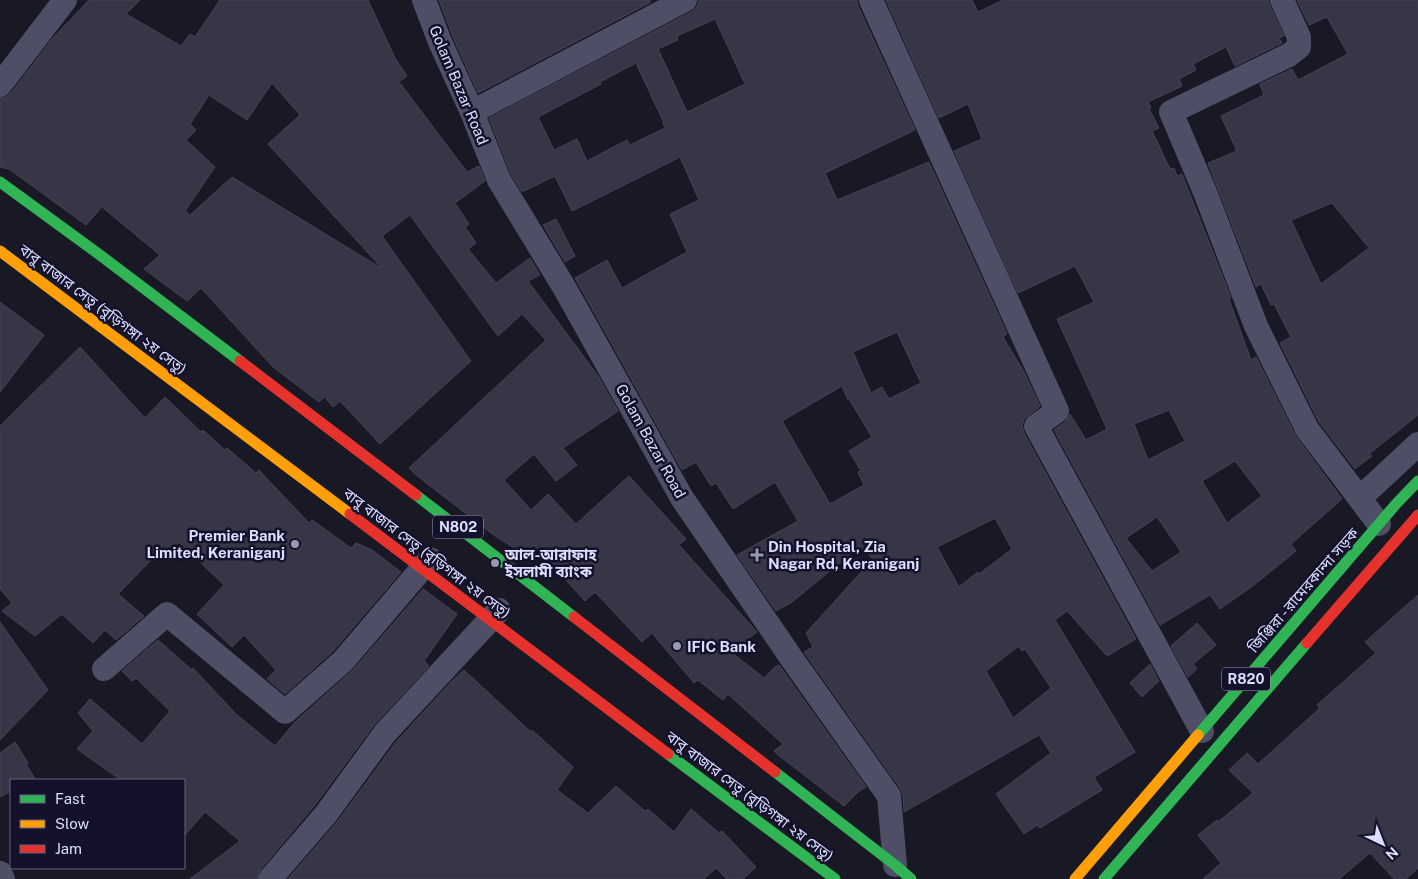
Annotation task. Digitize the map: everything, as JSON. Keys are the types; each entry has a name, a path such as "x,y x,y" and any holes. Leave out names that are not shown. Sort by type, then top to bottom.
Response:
{"main road":[{"name":"N802","path":"0,182 100,255 461,529 903,872"},
{"name":"বাবু বাজার সেতু (বুড়িগঙ্গা ২য় সেতু)","path":"0,251 835,879"},
{"name":"জিঞ্জিরা - রামেরকান্দা সড়ক","path":"1075,879 1418,481"},
{"name":"R820","path":"1104,879 1418,515"}],"street":[{"path":"0,85 65,0"},
{"name":"Golam Bazar Road","path":"424,0 499,180 564,287 682,498 889,796 903,872"},
{"path":"472,112 685,0"},
{"path":"871,0 1057,411 1036,426 1202,731"},
{"path":"1282,0 1299,37 1298,47 1289,55 1171,112 1205,192 1256,326 1308,429 1379,524"},
{"path":"1360,498 1418,444"},
{"path":"104,669 167,614 286,712 343,661 430,559"},
{"path":"270,879 326,814 385,733 499,610"},
{"path":"0,873 3,879"}],"building":[{"path":"89,0 140,0 126,14 181,46 190,34 195,37 220,0 368,0 395,58 407,76 399,82 467,172 479,166 485,181 455,203 469,224 465,227 476,243 468,249 496,283 530,258 540,275 528,281 598,376 618,411 563,448 577,465 556,481 534,454 504,480 531,510 548,494 576,524 629,476 686,539 679,545 757,632 731,652 764,678 779,665 866,787 859,791 844,806 777,754 774,751 783,744 728,694 723,700 698,680 694,683 652,633 642,642 595,592 585,601 534,545 524,554 495,536 409,468 546,340 522,314 498,336 410,215 382,236 471,361 380,444 340,401 333,407 325,397 319,402 273,367 201,288 187,301 144,269 160,255 102,207 86,225 9,169 0,167 0,98 6,97 11,93 52,39","holes":["272,83 300,115 268,144 381,268 232,177 190,215 185,211 215,167 186,140 196,130 190,124 209,95 247,120"]},
{"path":"439,0 649,0 651,2 478,93"},
{"path":"699,0 857,0 858,6 915,130 825,173 837,200 929,162 1007,334 1003,337 1024,372 1040,406 1024,419 1022,426 1024,433 1136,639 1107,656 1067,611 1055,620 1135,752 1094,777 1102,790 1040,828 1037,825 1024,834 996,794 1051,753 1039,735 904,812 903,795 900,788 804,652 813,647 806,633 873,559 860,546 792,602 776,611 737,555 798,521 775,482 733,509 716,483 711,486 696,462 682,470 575,278 607,260 622,288 687,252 670,214 699,200 680,157 572,211 555,176 522,192 511,174 489,118 691,12 697,7","holes":["715,19 745,84 687,112 658,49 678,40 677,36","636,63 665,128 630,145 627,140 587,161 577,139 554,150 538,117 601,84 600,82","897,332 921,383 889,399 882,387 871,393 853,352","842,386 848,400 872,437 849,451 861,471 858,472 864,485 830,504 782,421","995,518 1012,549 959,587 937,547","1019,646 1022,651 1025,649 1051,688 1013,718 986,671"]},
{"path":"886,0 972,0 978,12 1003,0 1268,0 1284,36 1279,38 1282,43 1235,66 1226,47 1193,64 1196,70 1179,79 1182,86 1148,102 1151,108 1149,109 1159,128 1152,131 1170,169 1174,168 1177,176 1182,174 1231,298 1229,299 1251,360 1256,357 1295,435 1342,499 1291,544 1296,551 1254,585 1220,609 1210,595 1160,625 1054,430 1065,422 1070,414 1086,440 1107,429 1057,319 1094,302 1075,266 1018,293 954,151 982,139 968,104 939,118","holes":["1169,410 1185,441 1148,460 1134,424","1235,461 1262,496 1227,523 1202,481","1157,517 1181,552 1152,571 1126,538"]},
{"path":"1297,0 1418,0 1418,415 1369,454 1372,456 1355,469 1319,422 1280,343 1291,337 1274,304 1271,305 1261,284 1256,287 1208,163 1237,151 1221,116 1264,95 1260,84 1292,69 1298,80 1348,54 1327,17 1309,25","holes":["1332,203 1369,248 1321,284 1291,220"]},
{"path":"556,219 575,256 565,262 543,225"},
{"path":"0,302 44,335 0,392"},
{"path":"80,347 145,418 165,397 201,432 203,430 225,450 227,448 256,473 259,470 309,523 312,520 351,548 356,543 372,550 401,572 333,651 285,694 267,679 276,670 244,635 232,647 197,614 224,585 179,542 162,558 157,554 118,594 144,616 116,640 105,630 93,643 62,614 35,636 2,611 12,603 0,589 0,426"},
{"path":"423,589 457,614 424,661 429,666 374,725 315,805 260,870 257,879 190,879 240,841 205,812 185,835 185,779 120,779 77,749 93,731 78,713 90,699 142,744 170,711 136,678 132,681 122,671 158,640 192,670 193,668 236,714 275,746 296,721 353,670"},
{"path":"1418,595 1418,868 1406,879 1394,879 1370,853 1339,879 1203,879 1221,863 1198,835 1217,820 1218,822 1253,793 1229,770 1247,753 1258,764 1320,708 1317,705 1376,653 1365,642"},
{"path":"0,622 48,690 0,740"},
{"path":"1197,623 1216,645 1193,664 1197,669 1188,677 1171,646"},
{"path":"1150,664 1159,681 1142,697 1130,683"},
{"path":"464,670 531,732 532,730 573,767 557,790 588,813 616,786 645,811 648,809 674,832 691,809 719,833 722,831 756,867 743,879 727,879 716,868 704,879 288,879 337,822 396,742"},
{"path":"15,742 35,779 10,779 10,792 0,797 0,753"}],"traffic: fast":[{"path":"0,182 240,361"},
{"path":"1198,735 1396,504 1418,481"},
{"path":"416,495 574,617"},
{"path":"1104,879 1307,643"},
{"path":"668,754 835,879"},
{"path":"775,772 911,879"}],"traffic: slow":[{"path":"0,251 350,514"},
{"path":"1075,879 1198,735"}],"traffic: jam":[{"path":"240,361 416,495"},
{"path":"350,514 668,754"},
{"path":"1307,643 1418,515"},
{"path":"574,617 775,772"}],"place":[{"name":"Premier Bank Limited, Keraniganj","path":"295,544"},
{"name":"Din Hospital, Zia Nagar Rd, Keraniganj","path":"757,555"},
{"name":"আল-আরাফাহ ইসলামী ব্যাংক","path":"495,563"},
{"name":"IFIC Bank","path":"677,646"}]}
